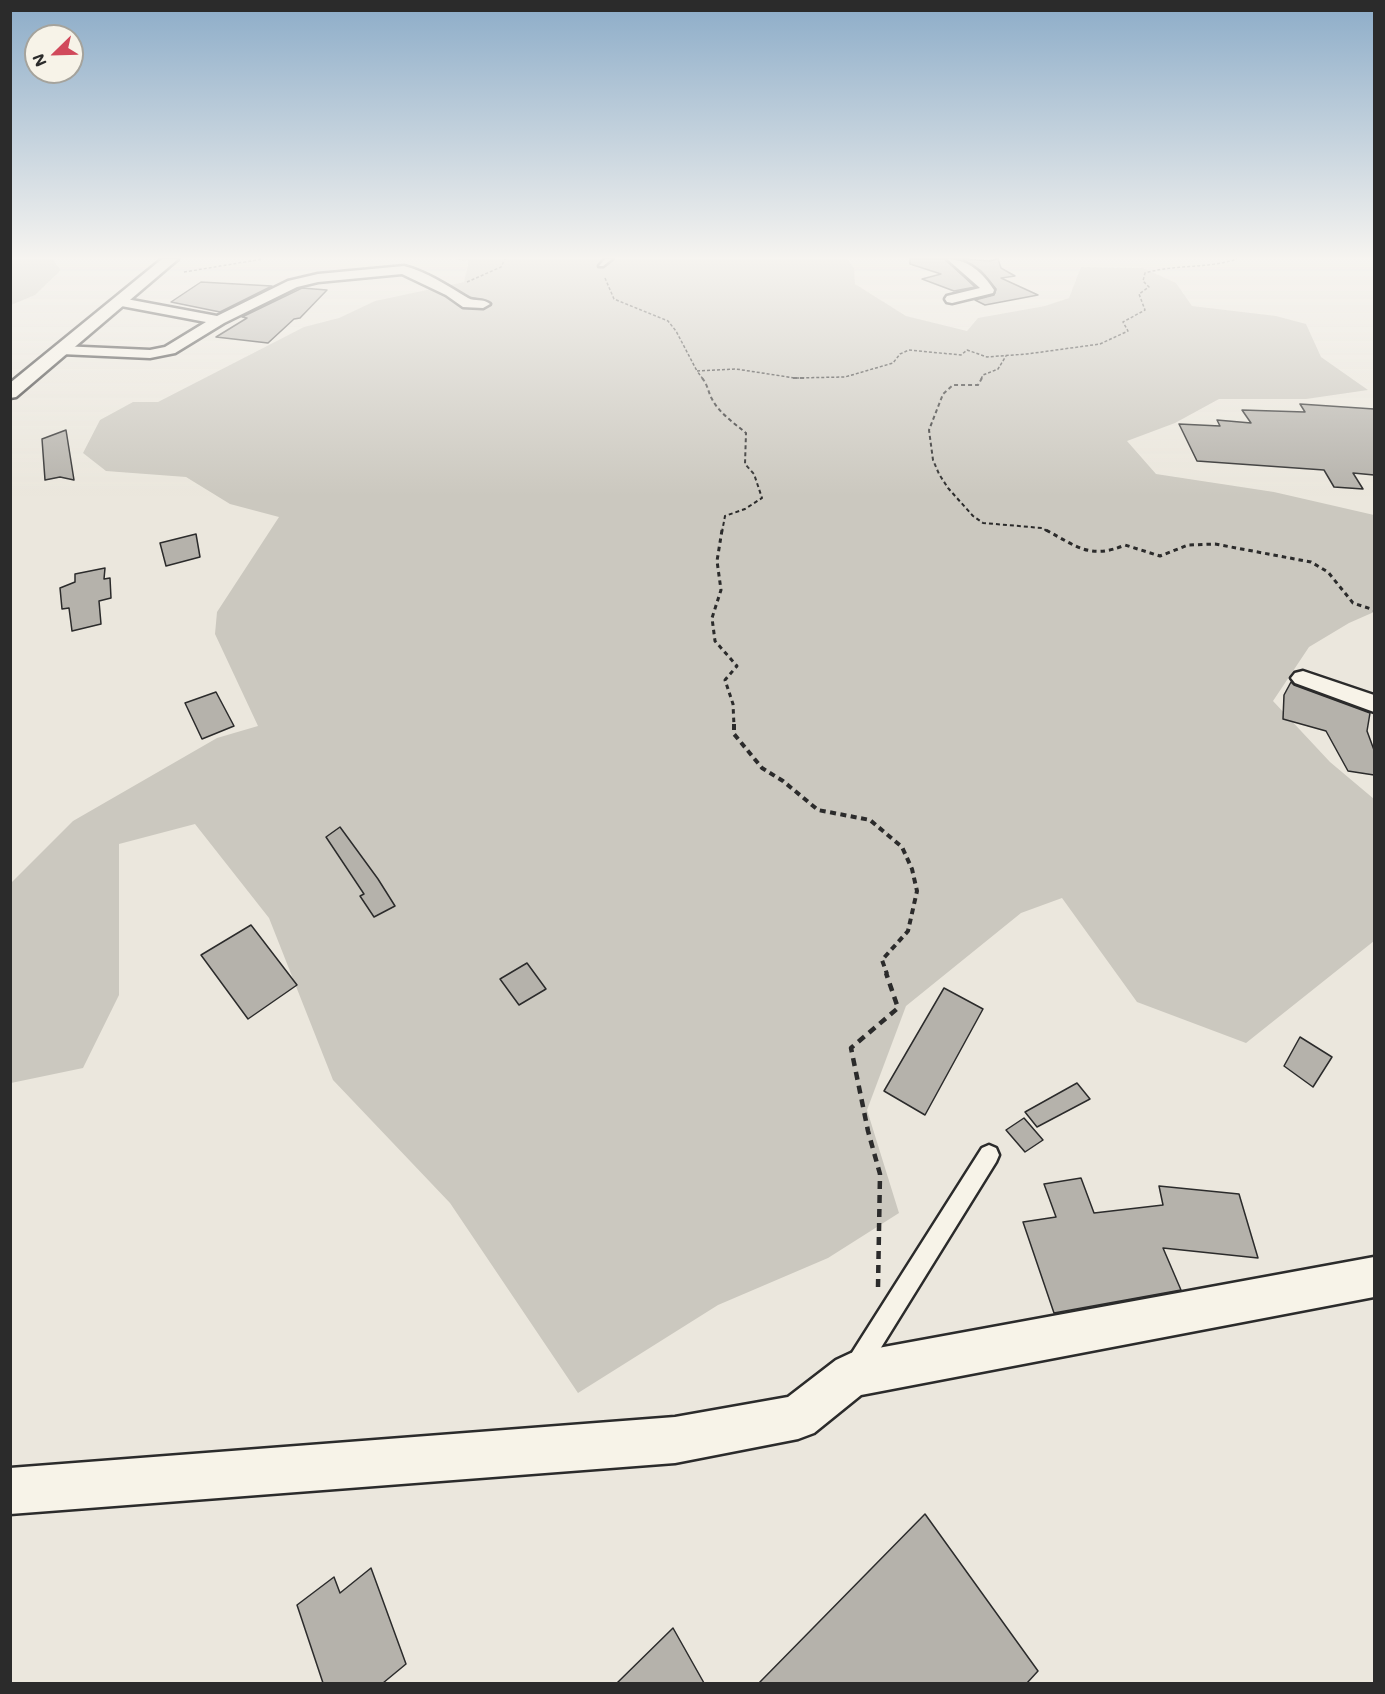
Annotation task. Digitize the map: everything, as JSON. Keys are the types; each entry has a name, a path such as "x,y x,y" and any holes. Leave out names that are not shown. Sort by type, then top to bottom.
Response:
{"main road":[{"path":"10,393 17,382 76,338"}],"street":[{"path":"61,350 150,354 170,350 190,338"},
{"path":"1303,678 1374,704"},
{"path":"10,1491 675,1440 798,1417 851,1375 1374,1277"}],"lane":[{"path":"851,1375 989,1155"}],"path":[{"path":"680,338 697,371 707,384 711,400 722,413 746,433 745,464 754,474 762,498 745,509 726,516 717,561 721,590 712,618 715,641 737,666 725,680 733,704 734,734 762,768 783,781 818,810 870,820 902,847 912,869 917,891 908,932 882,960 898,1008 851,1048 868,1131 880,1174 877,1270 881,1327"},
{"path":"697,371 736,369 795,378 845,377 893,363 900,354 909,350 961,355 968,350 987,357 1100,344 1113,338"},
{"path":"1007,355 998,369 983,375 978,385 962,382 951,385 944,391 939,399 936,418 929,430 933,460 939,474 948,488 973,516 983,523 1042,528 1087,552 1111,551 1125,545 1160,556 1168,550 1224,543 1272,556 1309,560 1335,577 1353,603 1374,610"}],"shaded area":[{"path":"282,338 1312,338 1321,357 1368,390 1306,399 1219,399 1175,423 1127,441 1156,474 1274,492 1374,515 1374,612 1349,623 1309,647 1273,701 1330,762 1374,799 1374,941 1246,1043 1137,1002 1062,898 1021,913 906,1006 867,1110 899,1213 828,1258 718,1305 578,1393 450,1203 333,1080 269,918 195,824 119,844 119,995 83,1068 11,1083 11,883 73,821 217,738 258,726 215,634 217,612 279,517 230,504 186,477 106,471 83,453 100,420 133,402 158,402"}],"building":[{"path":"225,338 273,338 268,343"},
{"path":"1300,404 1374,409 1374,475 1353,473 1363,489 1334,487 1324,470 1197,461 1179,424 1220,426 1217,420 1251,423 1242,410 1305,412"},
{"path":"66,430 74,480 60,477 45,480 42,439"},
{"path":"196,534 200,557 166,566 160,543"},
{"path":"105,568 104,579 110,578 111,598 99,601 101,624 72,631 69,608 62,609 60,588 75,582 75,574"},
{"path":"1291,682 1370,713 1367,731 1374,750 1374,775 1348,771 1326,731 1283,719 1284,695"},
{"path":"216,692 234,726 202,739 185,703"},
{"path":"340,827 395,906 374,917 360,896 364,894 326,837"},
{"path":"251,925 297,985 248,1019 201,955"},
{"path":"527,963 546,989 519,1005 500,979"},
{"path":"944,988 983,1009 925,1115 884,1091"},
{"path":"1300,1037 1332,1057 1313,1087 1284,1066"},
{"path":"1077,1083 1090,1099 1037,1127 1025,1112"},
{"path":"1024,1118 1043,1140 1025,1152 1006,1130"},
{"path":"1081,1178 1094,1213 1163,1205 1159,1186 1239,1194 1258,1258 1163,1248 1181,1290 1054,1313 1023,1222 1056,1217 1044,1184"},
{"path":"925,1514 1038,1671 1027,1683 759,1683"},
{"path":"371,1568 406,1664 383,1683 323,1683 297,1605 334,1577 340,1593"},
{"path":"673,1628 704,1683 617,1683"}]}
